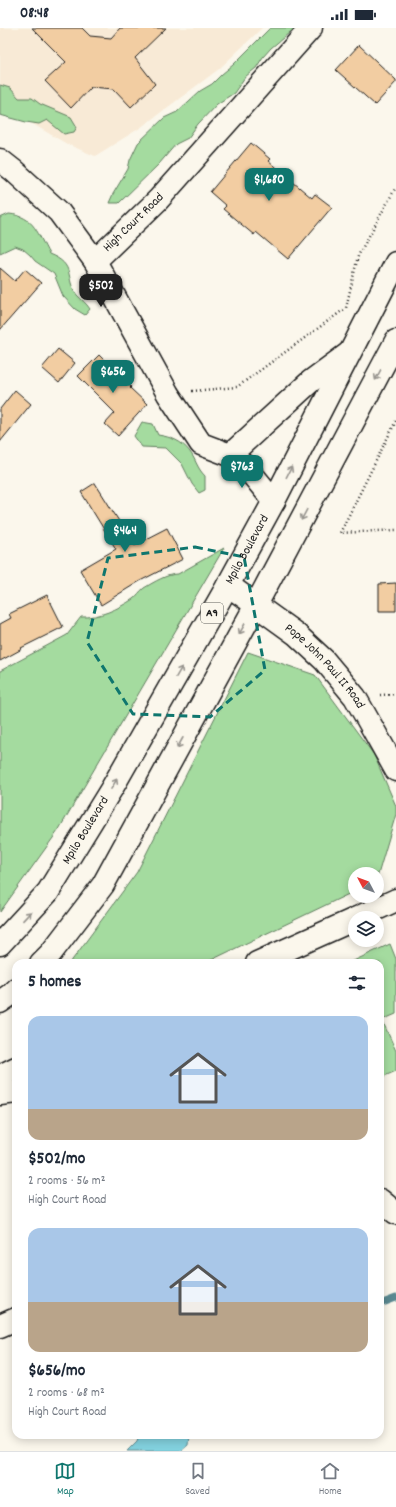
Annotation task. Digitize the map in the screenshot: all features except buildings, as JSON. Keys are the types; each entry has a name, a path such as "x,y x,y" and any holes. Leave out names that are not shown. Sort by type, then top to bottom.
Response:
{"main road":[{"name":"High Court Road","path":"274,501 246,467 230,455 201,444 168,394 94,261 158,200 311,28"},
{"path":"0,160 60,212 94,261"},
{"name":"Mpilo Boulevard","path":"0,944 48,892 112,788 228,585 274,501 396,264"},
{"path":"45,959 103,885 256,605 396,341"},
{"path":"230,455 310,381 349,353"},
{"name":"Pope John Paul II Road","path":"228,585 296,634 324,660 355,697 396,770"},
{"path":"372,911 396,900"},
{"path":"266,959 348,922"},
{"path":"0,1002 12,993"},
{"path":"0,1076 12,1070"},
{"path":"0,1094 12,1092"},
{"path":"384,1203 396,1213"},
{"path":"0,1326 12,1321"}],"path":[{"path":"168,394 238,387 346,308 358,256 396,187"},
{"path":"396,421 340,533 396,530"}],"highlighted area":[{"path":"195,547 244,557 265,670 210,717 133,714 87,642 108,558"}],"shaded area":[{"path":"0,28 262,28 219,69 140,128 95,156 67,144 0,105"}],"green space":[{"path":"270,28 295,28 271,48 256,68 245,77 234,93 217,104 198,124 188,138 176,144 159,164 119,203 109,203 128,169 130,160 138,143 164,118 177,112 200,91 212,84"},
{"path":"0,85 10,88 19,98 32,98 40,104 71,117 77,127 74,132 64,134 47,120 39,124 0,115"},
{"path":"9,214 25,218 35,228 49,254 58,258 67,267 73,289 90,309 85,315 75,309 63,296 54,274 35,261 23,249 15,246 0,253 0,218"},
{"path":"142,422 153,424 158,435 176,440 187,448 205,476 205,490 199,493 192,484 182,464 166,448 142,447 134,436"},
{"path":"224,548 58,831 0,912 0,671 67,635 81,617 95,616 115,609 133,599 144,588 152,583 165,577 178,574"},
{"path":"248,652 315,675 374,755 396,806 396,814 380,867 348,867 348,894 213,959 73,959 137,872"},
{"path":"390,944 396,959 396,1014 384,1019 384,959 358,959"},
{"path":"384,1024 396,1051 396,1071 384,1076"}],"water":[{"path":"138,1439 189,1439 188,1445 181,1451 127,1451"}],"waterway":[{"path":"384,1302 396,1298"}]}
